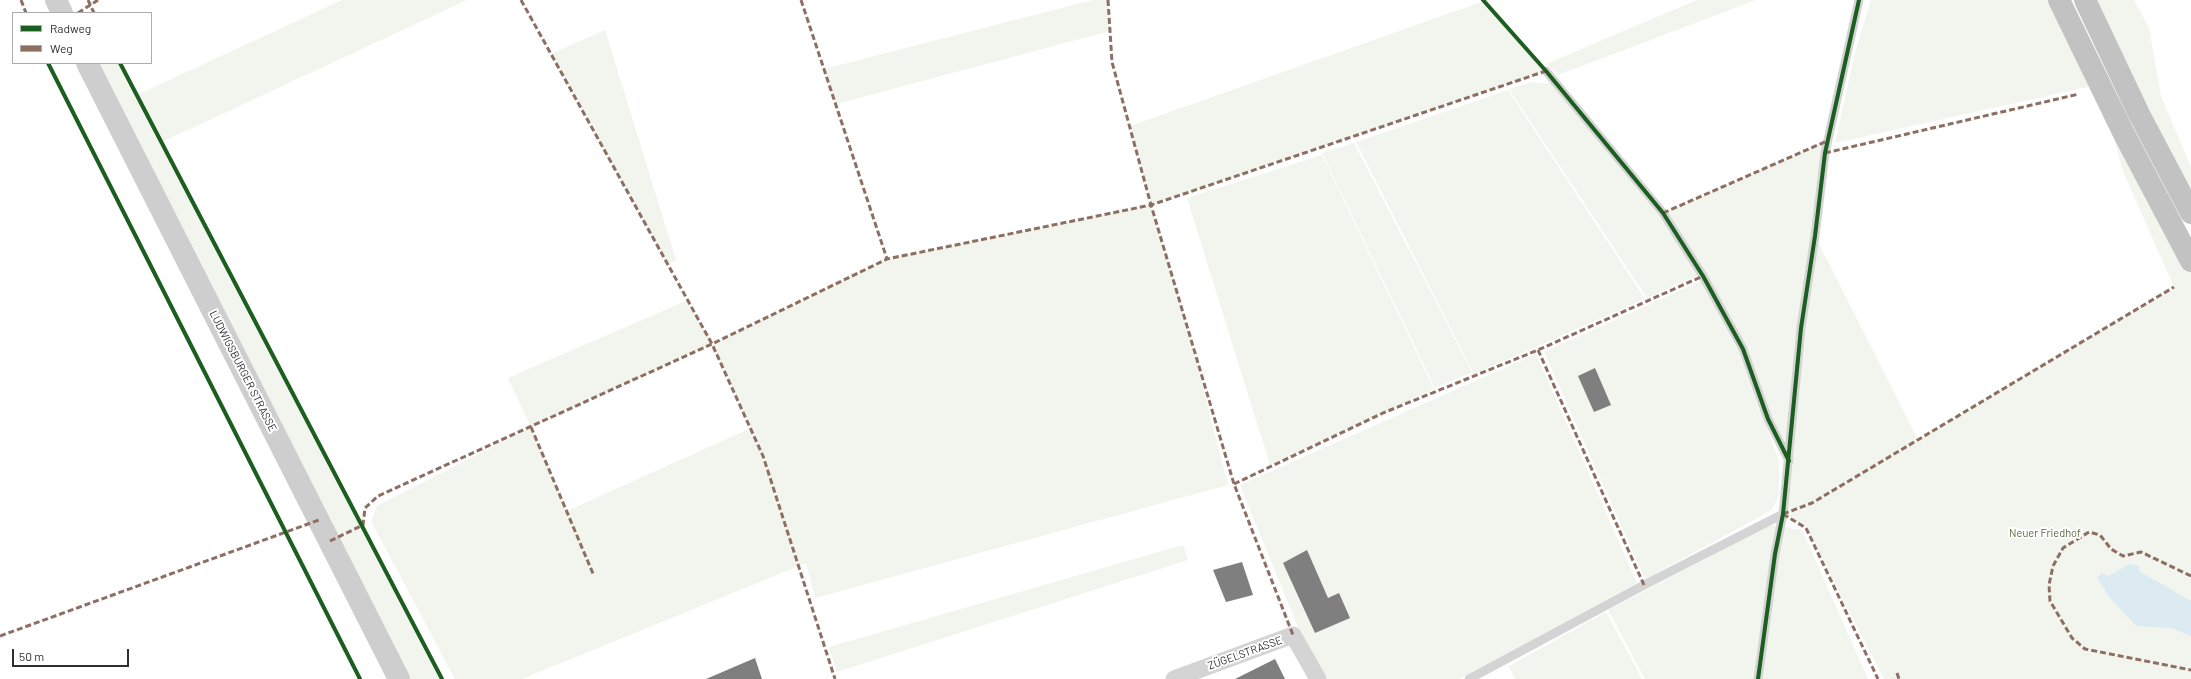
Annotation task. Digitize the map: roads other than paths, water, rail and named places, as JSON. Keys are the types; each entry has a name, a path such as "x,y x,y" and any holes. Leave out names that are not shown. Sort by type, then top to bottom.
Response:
{"highway":[{"path":"2059,0 2122,132 2191,261"},
{"path":"2085,0 2139,114 2191,213"}],"main road":[{"path":"56,0 62,12"},
{"name":"LUDWIGSBURGER STRASSE","path":"88,64 399,679"}],"street":[{"name":"ZÜGELSTRASSE","path":"1174,679 1293,635 1318,679"}],"lane":[{"path":"1758,679 1783,514 1801,328 1815,236 1824,154 1859,0"},
{"path":"1546,71 1663,213 1699,269 1742,349 1768,419 1789,461"},
{"path":"1468,679 1644,585 1783,514"}],"park label":[{"name":"Neuer Friedhof","path":"2045,533"}]}
